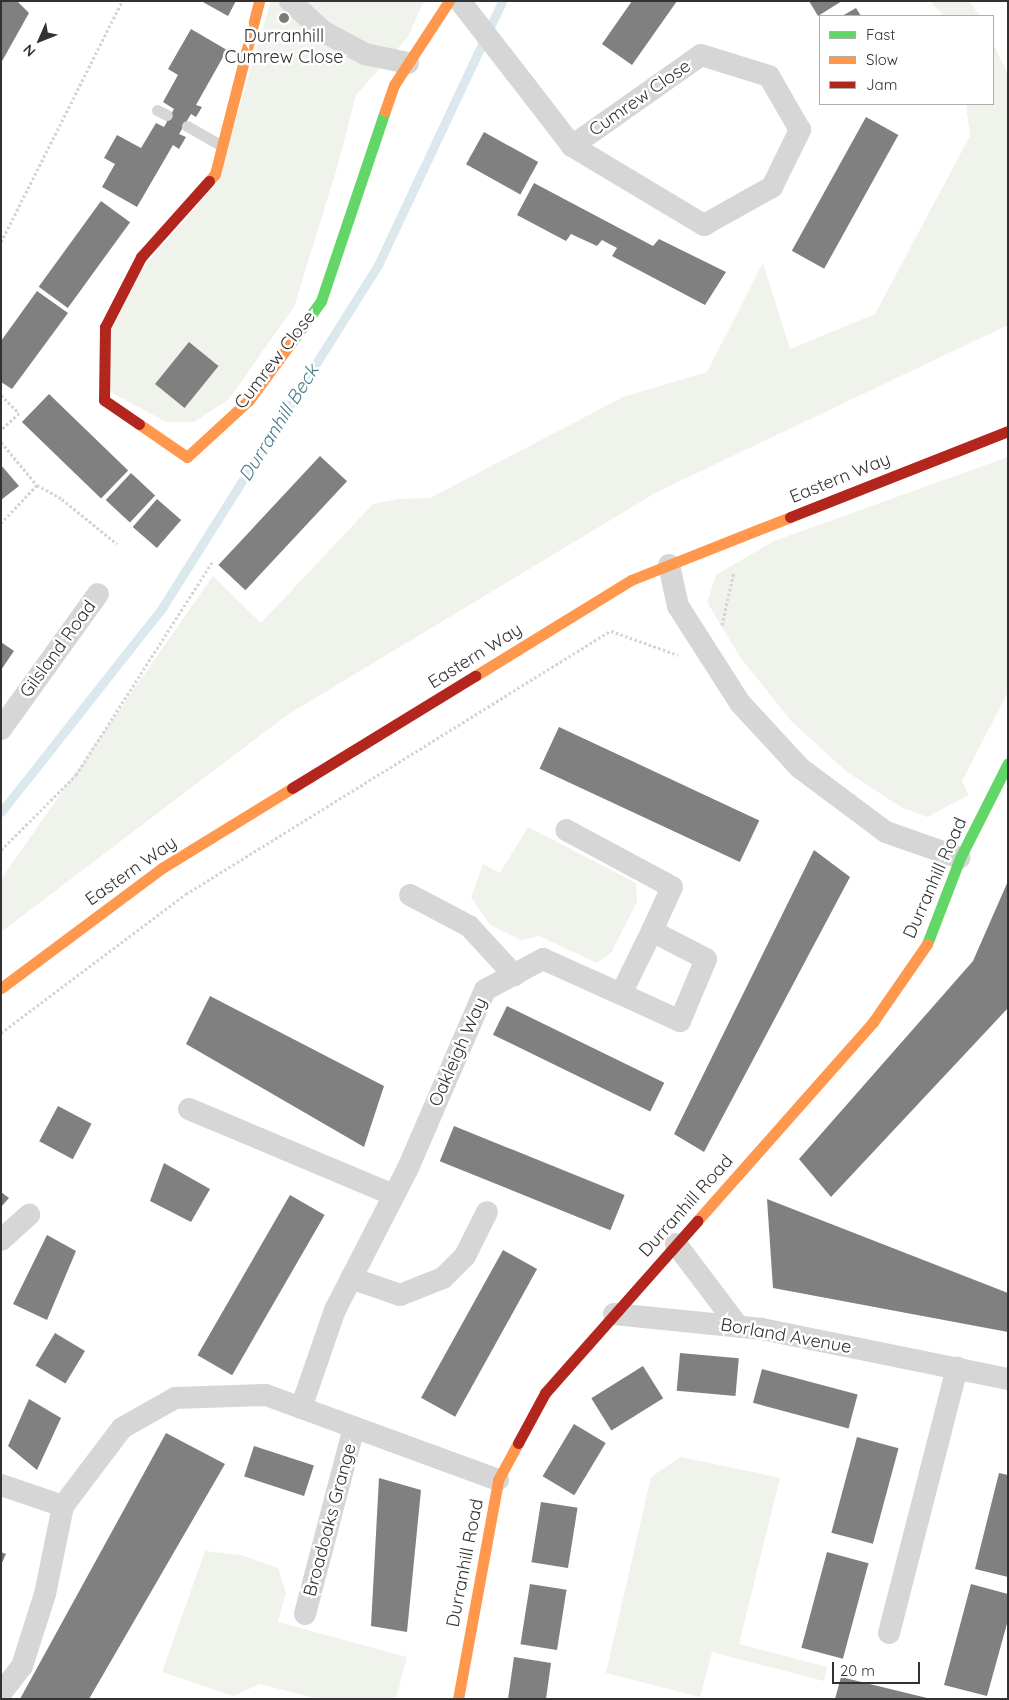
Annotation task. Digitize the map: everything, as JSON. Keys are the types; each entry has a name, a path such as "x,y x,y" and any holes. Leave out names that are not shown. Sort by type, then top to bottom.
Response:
{"street":[{"name":"Cumrew Close","path":"259,1 215,174 141,257 106,327 104,400 186,457 249,400 321,301 394,85 449,1"},
{"path":"290,1 324,32 364,54 408,63"},
{"name":"Cumrew Close","path":"460,1 572,146 704,225 772,187 800,130 769,76 701,56 572,146"},
{"name":"Eastern Way","path":"1,988 162,868 631,580 1008,431"},
{"path":"669,565 678,606 740,703 800,768 886,832 960,858"},
{"name":"Gilsland Road","path":"1,729 98,594"},
{"name":"Durranhill Road","path":"458,1699 498,1480 545,1394 873,1022 926,946 960,858 1008,763"},
{"path":"566,830 672,887 621,994 680,1021 706,959 652,931"},
{"path":"410,896 469,926 514,975"},
{"name":"Oakleigh Way","path":"301,1408 335,1310 394,1195 485,990 543,960 621,994"},
{"path":"189,1109 394,1195"},
{"path":"351,1278 400,1295 444,1278 465,1256 487,1212"},
{"path":"1,1240 30,1215"},
{"path":"676,1244 738,1326"},
{"name":"Borland Avenue","path":"614,1314 738,1326 1008,1379"},
{"path":"889,1633 957,1368"},
{"name":"Broadoaks Grange","path":"1,1693 24,1657 45,1594 63,1506 122,1428 176,1398 266,1395 498,1480"},
{"name":"Broadoaks Grange","path":"305,1614 354,1427"},
{"path":"1,1485 63,1506"}],"lane":[{"path":"187,126 222,146"}],"path":[{"path":"1,242 122,1"},
{"path":"1,394 19,412 1,430"},
{"path":"1,442 38,485 62,499 117,544"},
{"path":"1,523 38,485"},
{"path":"1,850 76,775 212,562"},
{"path":"1,1033 186,894 611,631 679,655 720,635 736,563"}],"shaded area":[{"path":"271,1 424,1 408,37 356,95 337,168 294,307 229,399 194,422 166,422 107,390 104,347 130,283 216,184"},
{"path":"930,1 969,1 979,15 942,15"},
{"path":"994,45 1008,74 1008,325 657,492 287,715 1,932 1,879 213,576 261,623 373,504 398,499 430,498 623,397 707,372 763,263 790,349 875,314 970,136 966,105 994,105"},
{"path":"1008,457 1008,692 962,781 969,795 927,817 901,807 847,772 791,721 740,657 707,602 716,575 774,541"},
{"path":"528,827 636,883 637,902 611,953 597,963 539,936 521,940 490,925 471,897 483,864 500,873"},
{"path":"681,1457 780,1478 739,1644 827,1667 824,1681 712,1652 700,1697 606,1673 651,1477"},
{"path":"205,1551 241,1555 278,1568 286,1593 278,1622 407,1657 396,1699 318,1699 260,1684 233,1696 162,1672"}],"building":[{"path":"1,1 17,1 29,13 1,63"},
{"path":"201,1 236,1 228,16"},
{"path":"632,1 677,1 632,65 602,44"},
{"path":"809,1 842,1 819,15"},
{"path":"856,8 860,15 844,15"},
{"path":"191,29 227,50 196,105 202,107 196,117 191,114 179,134 186,137 179,149 173,145 137,207 102,187 115,164 104,158 117,135 141,148 156,123 164,127 174,109 163,102 178,75 168,69"},
{"path":"866,117 898,135 824,269 792,251"},
{"path":"484,132 538,162 520,194 466,164"},
{"path":"534,183 653,246 659,239 726,272 705,305 612,256 617,248 602,240 597,246 571,234 566,241 517,215"},
{"path":"101,201 130,222 68,308 39,287"},
{"path":"37,291 68,313 12,389 1,382 1,341"},
{"path":"189,342 219,366 185,408 155,384"},
{"path":"49,394 128,470 101,498 22,422"},
{"path":"320,456 347,481 245,590 218,565"},
{"path":"1,465 19,486 1,500"},
{"path":"131,473 155,496 130,523 106,500"},
{"path":"157,499 181,520 157,548 133,527"},
{"path":"1,642 14,651 1,670"},
{"path":"559,727 759,820 740,862 540,769"},
{"path":"814,850 850,877 704,1152 674,1134"},
{"path":"1008,881 1008,1008 831,1197 799,1159 973,961"},
{"path":"210,996 384,1086 364,1147 186,1044"},
{"path":"507,1006 664,1083 650,1111 493,1035"},
{"path":"58,1106 92,1124 73,1159 39,1141"},
{"path":"454,1126 625,1195 610,1230 440,1161"},
{"path":"164,1163 210,1189 191,1222 150,1201"},
{"path":"1,1192 9,1198 1,1207"},
{"path":"290,1195 325,1215 232,1375 197,1355"},
{"path":"767,1199 1008,1293 1008,1332 773,1288"},
{"path":"47,1235 76,1251 47,1320 13,1304"},
{"path":"503,1250 537,1269 455,1417 421,1398"},
{"path":"55,1333 85,1351 65,1384 35,1366"},
{"path":"680,1353 739,1358 735,1396 677,1391"},
{"path":"643,1366 663,1398 611,1431 591,1398"},
{"path":"762,1369 858,1395 849,1428 753,1403"},
{"path":"29,1399 61,1418 37,1470 8,1446"},
{"path":"574,1424 606,1443 574,1495 543,1476"},
{"path":"166,1433 225,1464 89,1699 20,1699"},
{"path":"857,1437 899,1448 873,1544 831,1533"},
{"path":"254,1446 314,1465 304,1496 244,1476"},
{"path":"999,1473 1008,1475 1008,1577 975,1569"},
{"path":"379,1478 421,1490 407,1632 371,1626"},
{"path":"541,1502 578,1508 568,1568 531,1562"},
{"path":"1,1552 6,1554 1,1565"},
{"path":"827,1552 869,1563 843,1659 801,1648"},
{"path":"530,1584 567,1590 557,1650 520,1644"},
{"path":"971,1584 1008,1594 1008,1620 987,1696 944,1685"},
{"path":"514,1657 551,1663 546,1699 508,1699"},
{"path":"841,1677 927,1698 927,1699 835,1699"}],"waterway":[{"name":"Durranhill Beck","path":"1,812 162,608 378,265 502,1"}],"traffic: fast":[{"path":"293,340 321,301 385,111"},
{"path":"927,944 960,858 1008,763"}],"traffic: slow":[{"path":"209,181 215,174 259,1"},
{"path":"385,111 394,85 449,1"},
{"path":"139,424 187,457 249,400 293,340"},
{"path":"475,676 631,580 790,517"},
{"path":"1,988 162,868 292,788"},
{"path":"697,1221 873,1022 927,944"},
{"path":"458,1699 498,1480 518,1443"}],"traffic: jam":[{"path":"139,424 104,400 105,327 141,257 209,181"},
{"path":"790,517 1008,431"},
{"path":"292,788 475,676"},
{"path":"518,1443 545,1393 697,1221"}],"place":[{"name":"Durranhill Cumrew Close","path":"284,18"}]}
